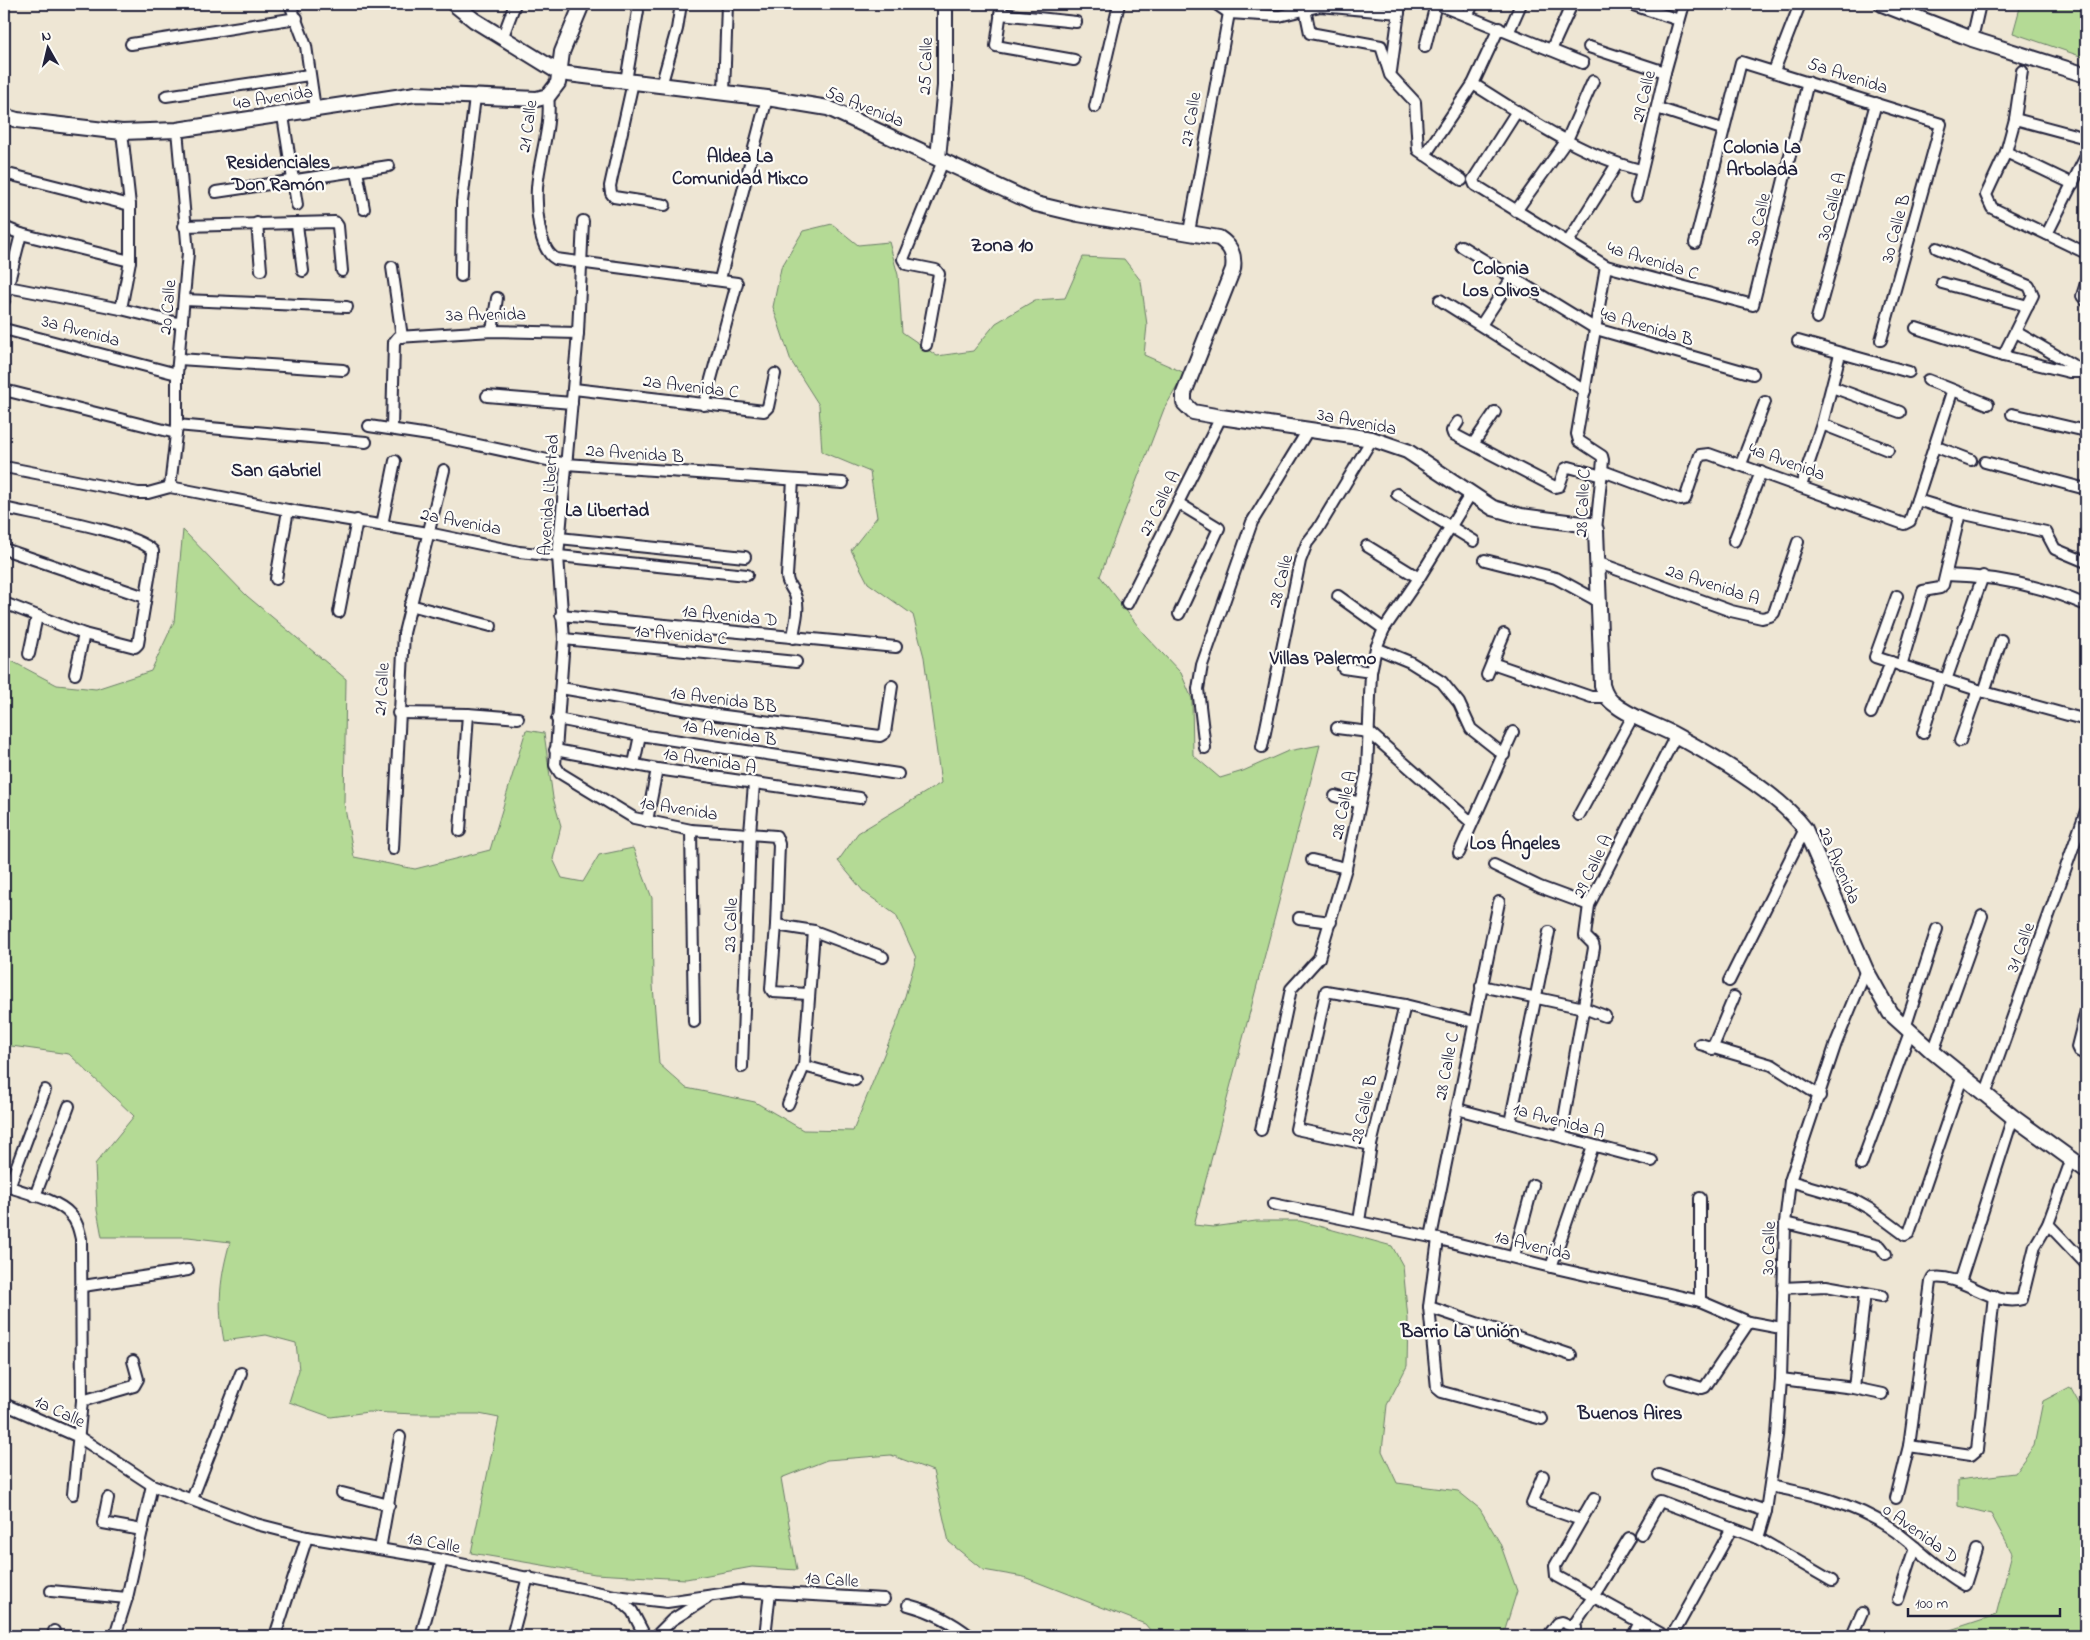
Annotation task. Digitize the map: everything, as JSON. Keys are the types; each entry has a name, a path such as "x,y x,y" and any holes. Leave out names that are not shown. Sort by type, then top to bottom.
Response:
{"street":[{"path":"290,4 297,18 306,46 315,109"},
{"name":"5a Avenida","path":"454,4 474,20 503,36 560,73 767,98 828,108 1036,204 1078,214 1219,238 1227,243 1232,252 1233,269 1184,393 1184,403"},
{"path":"503,36 514,4"},
{"name":"21 Calle","path":"581,262 551,257 545,248 540,232 537,188 550,111 548,96 554,91 560,73 562,52 582,4"},
{"path":"661,86 677,29 680,4"},
{"path":"724,93 727,4"},
{"name":"25 Calle","path":"926,345 938,271 903,262 940,160 944,86 945,4"},
{"path":"1095,107 1119,4"},
{"path":"1426,47 1437,4 1504,29 1583,63"},
{"path":"1467,16 1473,4"},
{"path":"1425,155 1473,84 1504,29 1521,4"},
{"path":"1551,50 1572,4"},
{"path":"1630,4 1679,20"},
{"name":"29 Calle","path":"1636,196 1665,72 1684,4"},
{"path":"1774,71 1800,4"},
{"path":"1882,4 1972,39 2086,75"},
{"path":"1972,39 1980,4"},
{"path":"1216,5 1229,13 1279,16 1320,6 1399,8 1390,75"},
{"path":"1074,60 999,48 995,42 1001,9 1076,22"},
{"path":"1305,9 1309,31 1313,34 1381,46 1390,75 1415,102 1418,150 1462,180"},
{"path":"638,11 629,81 610,186 614,197 665,205"},
{"name":"27 Calle","path":"1189,232 1229,13"},
{"path":"131,44 297,18"},
{"path":"1589,47 1665,72"},
{"name":"5a Avenida","path":"1722,129 1738,66 1745,62 1941,124"},
{"path":"2022,71 2015,119 2006,152 1986,194 1987,201 1992,208 2086,253"},
{"path":"166,96 309,74"},
{"path":"1516,211 1567,140 1593,81"},
{"name":"30 Calle","path":"1753,306 1808,82"},
{"path":"1473,84 1567,140 1617,164 1642,170"},
{"name":"4a Avenida","path":"4,116 17,120 122,132 177,130 283,116 315,109 416,94 537,99 548,96"},
{"path":"461,276 462,202 475,97"},
{"path":"720,279 767,98"},
{"name":"30 Calle A","path":"1817,318 1876,103"},
{"path":"1657,108 1722,129 1695,243"},
{"name":"4a Avenida C","path":"1517,111 1473,180 1474,183 1606,266 1753,306"},
{"path":"283,116 297,205"},
{"path":"2015,119 2086,138"},
{"name":"30 Calle B","path":"1881,340 1941,124"},
{"name":"20 Calle","path":"170,487 176,429 177,374 188,253 184,226 177,130"},
{"path":"121,308 130,261 130,206 122,132"},
{"path":"2006,152 2073,184"},
{"path":"2047,234 2086,156"},
{"path":"1568,242 1617,164"},
{"path":"216,192 389,166"},
{"path":"357,171 364,209"},
{"path":"4,173 130,206"},
{"name":"Avenida Libertad","path":"557,770 555,750 564,640 558,556 574,389 583,221"},
{"path":"256,223 261,270"},
{"path":"184,226 256,223 297,225 337,223 342,271"},
{"path":"297,225 303,271"},
{"path":"4,227 21,234 130,261"},
{"path":"4,301 8,287 9,261 21,234"},
{"name":"4a Avenida B","path":"1461,246 1596,329 1754,374"},
{"path":"1937,248 2029,286 2032,290 2033,295 2003,356"},
{"path":"581,262 720,279 735,282 738,285 704,405"},
{"name":"28 Calle C","path":"1606,266 1576,434 1579,440 1602,456 1596,530 1599,563 1602,685 1606,697"},
{"path":"392,267 399,338 394,342 392,428"},
{"path":"1481,325 1512,278"},
{"path":"1942,283 2028,306"},
{"path":"2084,298 2086,283"},
{"path":"8,287 121,308 182,324"},
{"path":"492,330 497,298"},
{"path":"184,300 346,307"},
{"path":"1440,300 1585,391"},
{"path":"1916,328 2003,356 2069,372 2085,372"},
{"name":"3a Avenida","path":"4,329 177,374"},
{"name":"3a Avenida","path":"399,338 492,330 578,333"},
{"path":"2016,332 2085,372"},
{"path":"1798,341 1910,372"},
{"path":"1801,486 1822,424 1840,354"},
{"path":"179,360 343,370"},
{"name":"2a Avenida C","path":"574,389 704,405 767,410 776,374"},
{"path":"1928,380 1952,392 1988,404"},
{"path":"1832,387 1900,412"},
{"path":"4,390 176,429 366,442"},
{"path":"1952,392 1917,500 1960,514 2046,532 2055,549 2086,562"},
{"path":"487,396 572,403"},
{"path":"1741,464 1765,402"},
{"name":"3a Avenida","path":"1184,403 1193,412 1221,418 1372,439 1407,451 1470,495 1493,508 1521,516 1590,525 1596,530"},
{"path":"1473,444 1495,412"},
{"path":"2012,414 2086,431"},
{"name":"27 Calle A","path":"1127,604 1221,418"},
{"path":"1458,422 1452,431 1453,434 1555,487 1559,486 1565,469 1569,467 1602,474"},
{"path":"1822,424 1888,450"},
{"name":"2a Avenida B","path":"369,426 392,428 566,464 842,483"},
{"path":"1205,748 1198,689 1202,665 1252,522 1308,430"},
{"name":"28 Calle","path":"1262,746 1300,561 1307,543 1318,529 1372,439"},
{"path":"1934,446 1972,460"},
{"name":"4a Avenida","path":"1602,474 1685,499 1700,455 1709,454 1904,524 1910,521 1917,500"},
{"path":"382,525 395,462"},
{"path":"1985,462 2086,487"},
{"path":"10,468 138,493 148,493 170,487"},
{"name":"21 Calle","path":"393,850 398,713 404,633 444,470"},
{"path":"1734,541 1761,472"},
{"path":"793,480 787,576 788,586 794,593 797,603 793,638"},
{"name":"2a Avenida","path":"170,487 288,510 428,533 519,552 746,575"},
{"path":"1396,494 1474,541"},
{"name":"28 Calle A","path":"1261,1130 1290,989 1319,958 1346,868 1367,771 1371,672 1376,648 1384,629 1419,578 1470,495"},
{"path":"1178,503 1219,528 1179,614"},
{"path":"4,508 122,535 146,544 153,551 138,644 135,646 84,634 4,603"},
{"path":"276,579 288,510"},
{"path":"1871,713 1896,664 1923,591 1940,588 1943,585 1960,514"},
{"path":"339,612 358,520"},
{"path":"559,538 745,557"},
{"name":"2a Avenida A","path":"1599,563 1731,611 1762,618 1770,616 1774,612 1798,542"},
{"path":"1367,546 1419,578"},
{"path":"4,549 145,597"},
{"path":"1485,560 1556,578 1600,602"},
{"path":"1946,574 1983,576 2031,584 2086,605"},
{"path":"1923,732 1983,576"},
{"path":"1338,596 1384,629"},
{"path":"1897,596 1875,657 1981,691 2086,720"},
{"path":"410,605 492,626"},
{"name":"1a Avenida D","path":"562,615 896,648"},
{"path":"29,654 37,616"},
{"path":"75,674 84,634"},
{"path":"1487,675 1504,634"},
{"name":"1a Avenida C","path":"564,640 796,662"},
{"path":"1960,741 2001,640"},
{"path":"1376,648 1430,673 1442,682 1452,691 1471,730 1504,755"},
{"name":"2a Avenida","path":"1492,663 1591,697 1606,697 1618,708 1676,735 1755,784 1793,813 1804,829 1866,970 1890,1013 1985,1095 2071,1161 2086,1170"},
{"path":"1344,668 1371,672"},
{"name":"1a Avenida BB","path":"561,688 717,715 883,736 892,686"},
{"path":"398,713 468,714 518,718"},
{"path":"460,831 468,714"},
{"path":"1580,815 1634,714"},
{"name":"1a Avenida B","path":"557,719 640,735 898,774"},
{"path":"1338,728 1368,732 1472,824"},
{"path":"1459,854 1513,732"},
{"path":"634,764 640,735"},
{"name":"29 Calle A","path":"1561,1136 1594,948 1593,944 1585,936 1589,905 1676,735"},
{"name":"1a Avenida A","path":"555,750 657,769 860,798"},
{"path":"647,821 657,769"},
{"name":"1a Avenida","path":"557,770 628,815 647,821 691,830 776,836 779,839 776,925"},
{"name":"23 Calle","path":"742,1067 750,833 754,784"},
{"path":"1335,796 1360,804"},
{"name":"31 Calle","path":"1985,1095 2086,810"},
{"path":"1729,981 1804,829"},
{"path":"691,830 694,1022"},
{"path":"1312,860 1346,868"},
{"path":"1494,865 1540,887 1589,905"},
{"name":"28 Calle C","path":"1499,902 1457,1110 1435,1238 1429,1307 1437,1388 1442,1392 1542,1419"},
{"path":"1933,1052 1982,916"},
{"path":"1299,918 1331,922"},
{"path":"808,994 773,992 771,989 776,925 814,931 882,957"},
{"path":"1861,1166 1908,1030 1938,928"},
{"path":"788,1104 804,1066 814,931"},
{"path":"1510,1123 1549,932"},
{"name":"30 Calle","path":"1758,1538 1766,1511 1770,1486 1781,1379 1785,1223 1790,1181 1820,1096 1836,1043 1866,970"},
{"path":"1481,986 1584,1008 1605,1016"},
{"path":"1371,1145 1296,1129 1326,991 1405,1005 1474,1022"},
{"path":"1712,1049 1734,997"},
{"name":"28 Calle B","path":"1358,1221 1371,1145 1405,1005"},
{"path":"2083,1053 2077,1043 2086,1011"},
{"path":"1700,1044 1772,1065 1820,1096"},
{"path":"804,1066 855,1080"},
{"path":"1790,1181 1852,1199 1870,1209 1905,1234 1909,1233 1963,1075"},
{"path":"44,1090 6,1186 35,1196 69,1212 77,1223 81,1239 83,1286 82,1401 73,1494"},
{"path":"35,1196 69,1106"},
{"name":"1a Avenida A","path":"1457,1110 1652,1161"},
{"path":"1960,1282 2013,1117"},
{"path":"1551,1267 1593,1146"},
{"path":"1896,1498 1909,1446 1933,1278 1960,1282 1994,1296 2022,1299 2035,1246 2048,1224 2071,1161"},
{"path":"1514,1256 1533,1186"},
{"path":"1700,1198 1700,1300"},
{"name":"1a Avenida","path":"1273,1204 1435,1238 1514,1256 1551,1267 1700,1300 1750,1322 1781,1328"},
{"path":"1785,1223 1880,1246 1886,1254"},
{"path":"2048,1224 2086,1264"},
{"path":"83,1286 188,1270"},
{"path":"1783,1288 1826,1286 1882,1296"},
{"path":"1854,1388 1865,1293"},
{"path":"1909,1446 1971,1455 1975,1453 1978,1447 1994,1296"},
{"path":"1429,1307 1571,1355"},
{"path":"1671,1379 1702,1388 1705,1386 1750,1322"},
{"path":"82,1401 134,1386 138,1380 133,1361"},
{"path":"192,1499 241,1373"},
{"path":"1781,1379 1854,1388 1882,1394"},
{"name":"1a Calle","path":"4,1404 80,1437 152,1484 256,1524 307,1537 380,1548 615,1596 667,1602 741,1591 884,1599"},
{"path":"380,1548 400,1437"},
{"path":"1659,1475 1766,1511"},
{"path":"1543,1476 1532,1503 1580,1520"},
{"path":"114,1636 127,1598 152,1484"},
{"name":"0 Avenida D","path":"1770,1486 1815,1495 1861,1511 1889,1527 1965,1585 1976,1550"},
{"path":"342,1493 389,1505"},
{"path":"108,1498 103,1522 142,1530"},
{"path":"1594,1498 1555,1566 1556,1576 1665,1636"},
{"path":"1641,1534 1658,1501 1758,1538 1832,1581"},
{"path":"1672,1636 1732,1528"},
{"path":"274,1636 307,1537"},
{"path":"1548,1636 1558,1623 1566,1622 1575,1632 1629,1538"},
{"path":"1898,1599 1915,1547"},
{"path":"421,1636 442,1560"},
{"path":"512,1636 528,1577"},
{"path":"51,1590 127,1598"},
{"path":"765,1636 770,1592"},
{"path":"656,1636 672,1620 714,1594"},
{"path":"615,1596 632,1610 645,1636"},
{"path":"908,1605 925,1609 955,1624 970,1636"},
{"path":"1852,1636 1862,1612"},
{"path":"1633,1636 1640,1622"}],"green space":[{"path":"2021,4 2086,4 2086,58 2013,33"},
{"path":"832,224 858,245 889,242 898,275 902,332 937,356 973,351 996,323 1035,300 1065,298 1083,257 1124,259 1141,281 1147,325 1144,355 1185,373 1164,409 1100,576 1144,634 1181,673 1192,699 1193,755 1220,778 1243,771 1288,751 1320,745 1194,1225 1213,1227 1256,1221 1300,1221 1392,1246 1403,1266 1408,1319 1407,1366 1387,1405 1382,1451 1397,1483 1458,1491 1480,1509 1500,1543 1517,1591 1503,1636 1155,1636 1145,1624 1024,1577 983,1570 949,1542 933,1471 891,1455 827,1460 781,1478 797,1570 752,1567 686,1579 595,1574 471,1553 499,1418 479,1414 368,1412 331,1417 289,1402 299,1370 296,1343 266,1335 224,1341 220,1303 224,1267 230,1242 188,1237 102,1237 97,1210 95,1164 134,1116 69,1054 4,1045 4,657 57,685 96,689 151,671 174,622 183,530 247,596 346,679 344,803 354,857 415,869 490,850 526,730 544,733 553,798 561,826 553,859 562,878 583,882 599,855 633,848 652,898 653,985 659,1064 686,1088 755,1102 803,1130 853,1131 899,1017 916,958 896,915 864,892 838,861 858,833 941,783 924,657 913,615 868,583 851,550 877,517 870,472 822,452 819,405 791,361 773,307 781,268 803,231"},
{"path":"2070,1387 2086,1416 2086,1636 1932,1636 1996,1615 2012,1553 1991,1514 1958,1506 1958,1480 2014,1473 2034,1446 2043,1401"}],"district":[{"name":"Colonia La Arbolada","path":"1762,157"},
{"name":"Aldea La Comunidad Mixco","path":"740,166"},
{"name":"Residenciales Don Ramón","path":"278,172"},
{"name":"Zona 10","path":"1002,244"},
{"name":"Colonia Los Olivos","path":"1501,278"},
{"name":"San Gabriel","path":"276,469"},
{"name":"La Libertad","path":"607,509"},
{"name":"Villas Palermo","path":"1323,657"},
{"name":"Los Ángeles","path":"1515,842"},
{"name":"Barrio La Unión","path":"1460,1330"},
{"name":"Buenos Aires","path":"1630,1412"}]}
